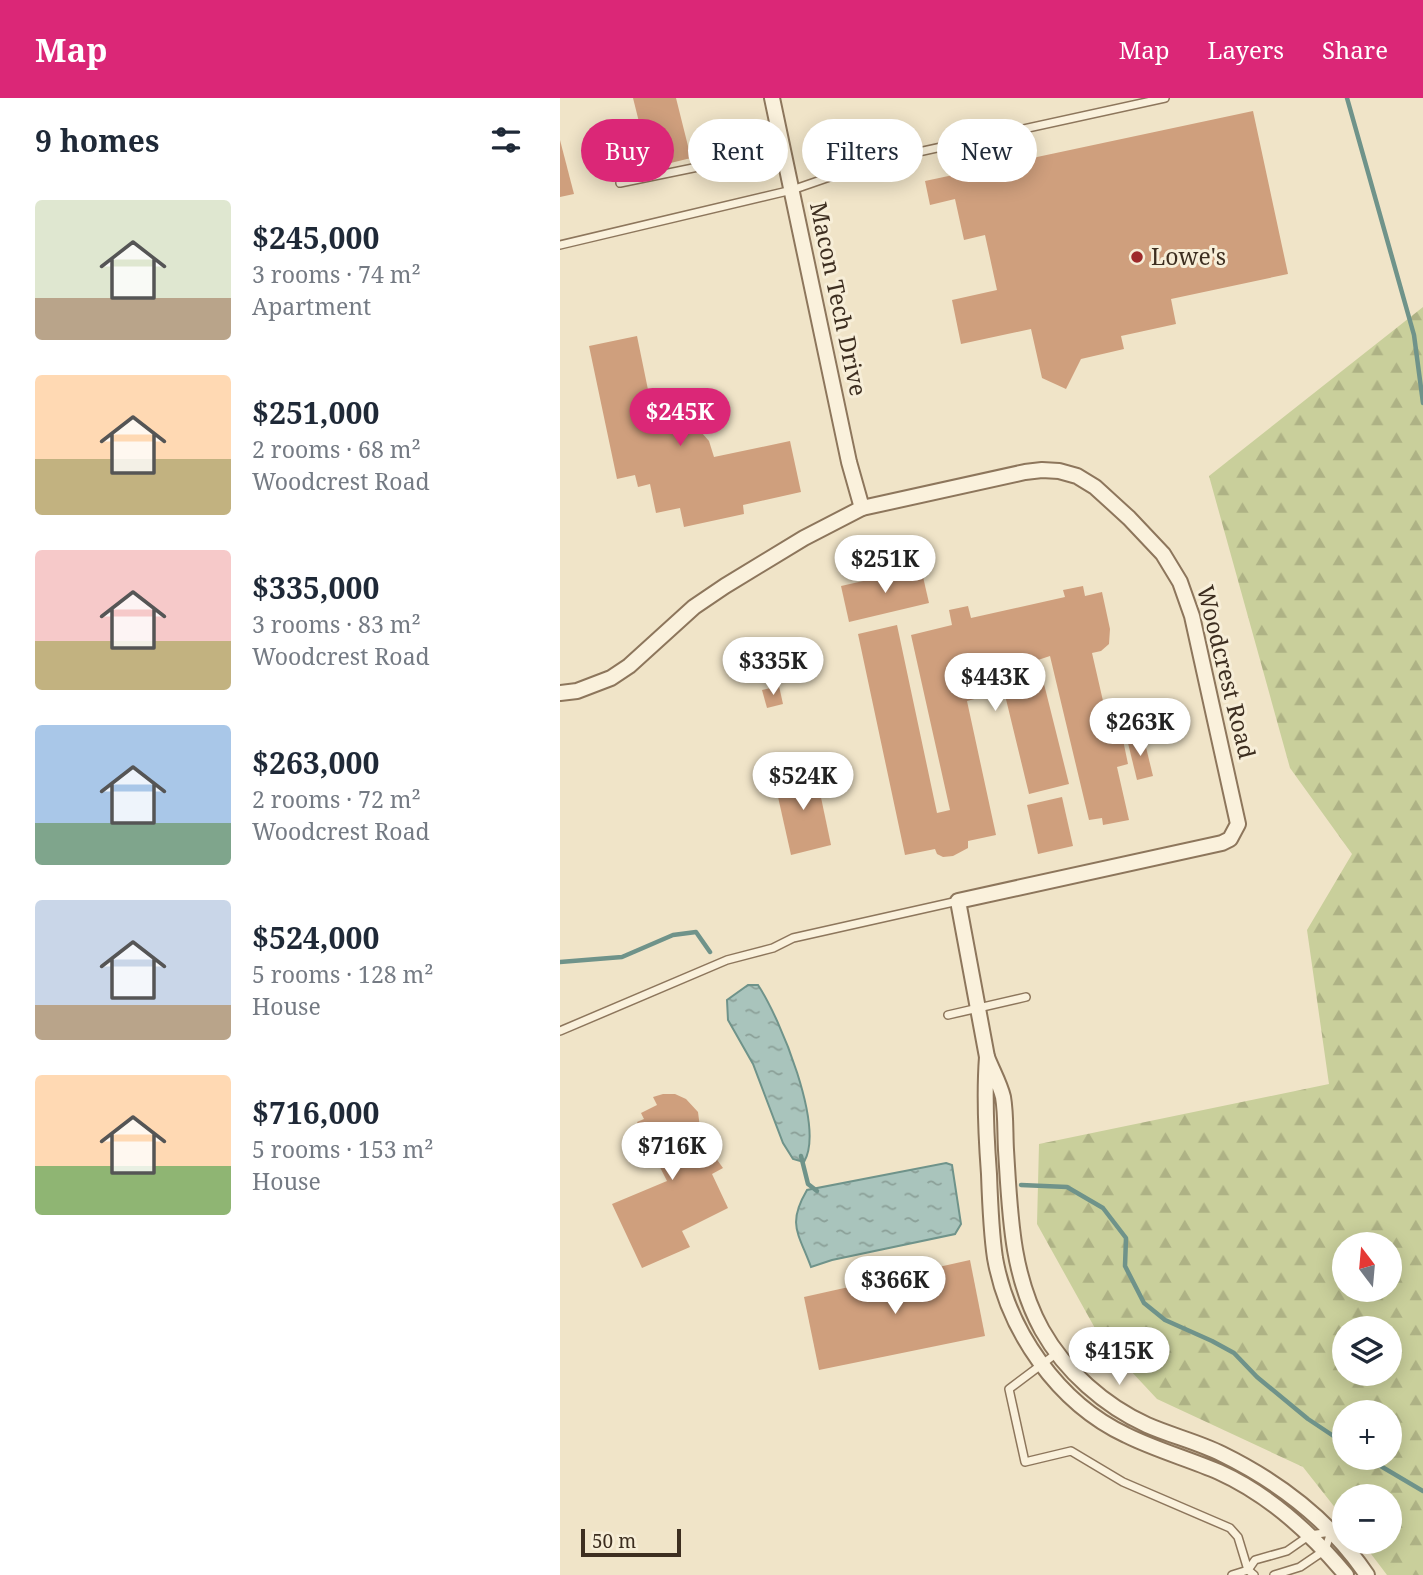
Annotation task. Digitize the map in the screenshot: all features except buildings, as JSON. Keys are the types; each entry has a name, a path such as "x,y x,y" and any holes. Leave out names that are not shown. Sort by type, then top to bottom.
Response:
{"street":[{"name":"Macon Tech Drive","path":"772,98 849,462 862,508"},
{"name":"Woodcrest Road","path":"560,693 577,691 611,678 629,666 694,607 725,586 804,538 862,508 1026,472 1042,470 1077,476 1095,487 1129,518 1163,554 1180,582 1192,616 1238,824 1230,839 1204,848 958,901"},
{"path":"958,901 987,1057 1003,1096 1012,1234 1018,1272 1034,1314 1057,1353 1074,1373 1135,1419 1219,1452 1245,1465 1296,1499 1331,1532 1367,1575"},
{"path":"987,1057 984,1098 995,1256 1001,1283 1018,1326 1042,1364 1077,1401 1110,1426 1242,1483 1310,1535 1346,1575"}],"lane":[{"path":"560,244 792,190 873,162 1164,98"},
{"path":"620,183 688,169"},
{"path":"560,1031 727,960 773,948 793,938 958,901"},
{"path":"948,1015 1026,997"},
{"path":"1057,1353 1009,1389 1025,1462 1071,1451 1123,1482 1230,1528 1238,1537 1251,1573"},
{"path":"1251,1573 1255,1560 1287,1551 1310,1535 1331,1532 1325,1549 1300,1567 1274,1575"},
{"path":"1232,1575 1251,1573"}],"green space":[{"path":"1423,307 1423,1575 1387,1575 1371,1554 1402,1554 1402,1484 1332,1484 1332,1504 1303,1467 1157,1399 1101,1339 1037,1224 1039,1144 1329,1084 1307,930 1352,854 1290,768 1209,476"}],"water":[{"path":"748,985 758,985 767,1001 797,1073 809,1124 809,1146 804,1162 793,1159 783,1143 753,1064 728,1020 727,1000"},
{"path":"946,1163 952,1165 961,1224 955,1234 832,1260 811,1267 796,1220 797,1211 807,1190"}],"waterway":[{"path":"1347,98 1414,335 1423,403"},
{"path":"560,962 622,957 673,935 696,932 710,952"},
{"path":"801,1156 808,1184 817,1191"},
{"path":"1021,1185 1067,1187 1103,1208 1126,1238 1125,1266 1144,1303 1165,1320 1234,1353 1257,1377 1332,1435"},
{"path":"1387,1470 1423,1491"}],"place":[{"name":"Lowe's","path":"1137,257"}]}
